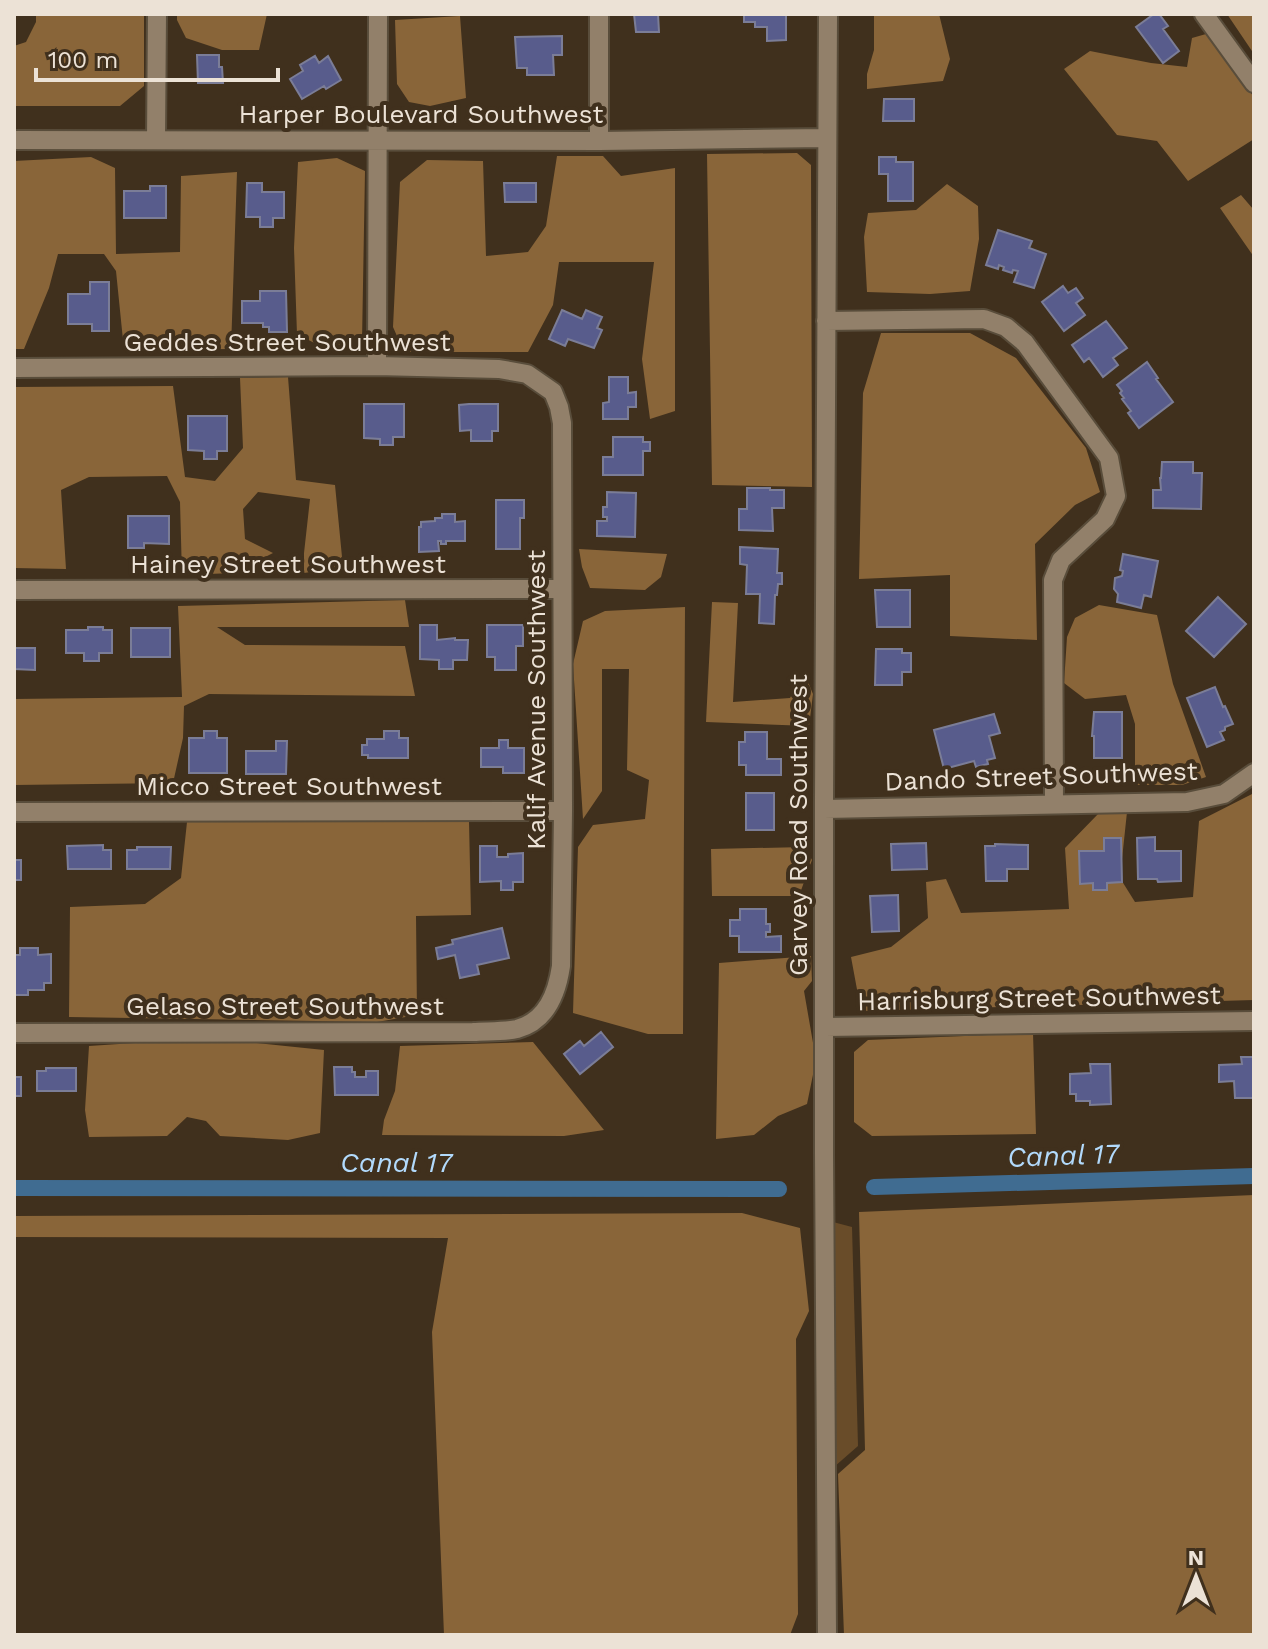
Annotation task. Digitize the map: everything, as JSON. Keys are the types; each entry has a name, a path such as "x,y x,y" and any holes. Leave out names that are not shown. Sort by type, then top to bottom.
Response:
{"street":[{"path":"156,140 157,14"},
{"path":"377,366 378,14"},
{"path":"599,14 599,141"},
{"name":"Garvey Road Southwest","path":"827,1635 824,809 828,14"},
{"path":"1204,14 1254,83"},
{"name":"Harper Boulevard Southwest","path":"14,140 599,141 827,138"},
{"path":"826,321 984,319 1006,327 1025,343 1109,458 1116,496 1105,519 1061,560 1053,580 1054,803"},
{"name":"Geddes Street Southwest","path":"14,368 377,366 499,369 527,374 553,392"},
{"name":"Kalif Avenue Southwest","path":"548,1008 558,984 561,966 563,811 562,423 553,392"},
{"name":"Hainey Street Southwest","path":"14,590 561,589"},
{"name":"Dando Street Southwest","path":"824,809 1187,802 1224,794 1254,773"},
{"name":"Micco Street Southwest","path":"14,812 563,811"},
{"name":"Gelaso Street Southwest","path":"14,1033 473,1032 518,1029 548,1008"},
{"name":"Harrisburg Street Southwest","path":"825,1027 1254,1021"}],"shaded area":[{"path":"36,14 144,14 144,86 120,106 14,106 14,46 26,42 36,22"},
{"path":"177,14 267,14 259,50 222,50 186,38"},
{"path":"874,14 939,14 950,59 943,81 867,89 867,74 874,50"},
{"path":"1227,14 1254,14 1254,54"},
{"path":"460,16 466,98 430,106 409,102 397,84 395,20"},
{"path":"1206,34 1254,97 1254,139 1188,181 1157,141 1117,135 1064,69 1090,51 1187,67 1192,38"},
{"path":"797,153 811,165 812,487 712,485 707,154"},
{"path":"557,156 603,156 621,176 675,168 675,411 650,419 642,359 654,262 559,262 553,305 528,352 404,352 393,327 400,182 427,160 483,161 486,256 528,252 546,226"},
{"path":"91,157 115,168 116,254 180,252 181,176 237,172 231,349 124,350 116,271 104,254 58,254 49,288 24,349 14,349 14,161"},
{"path":"337,158 365,171 362,342 324,348 297,334 294,248 298,162"},
{"path":"947,184 978,206 979,239 970,291 930,294 867,292 864,237 868,213 916,210"},
{"path":"1241,195 1254,208 1254,257 1220,208"},
{"path":"881,333 970,333 1016,358 1086,448 1100,492 1075,505 1035,544 1037,640 950,636 950,575 859,579 863,393"},
{"path":"288,377 296,480 335,485 343,567 304,573 310,499 258,492 243,509 245,539 273,553 234,573 182,575 180,502 167,476 89,477 61,490 66,569 14,568 14,387 173,386 185,477 215,481 243,448 240,378"},
{"path":"579,549 667,554 661,577 645,590 590,588"},
{"path":"405,600 409,627 217,627 245,645 405,646 415,696 209,694 184,706 183,738 173,783 14,785 14,699 182,697 178,606"},
{"path":"712,602 738,603 733,702 790,698 798,683 808,682 813,694 809,726 706,722"},
{"path":"1099,605 1157,615 1173,684 1206,777 1182,785 1135,785 1135,724 1126,695 1085,699 1064,683 1067,637 1075,618"},
{"path":"685,607 683,1034 648,1034 573,1013 578,847 593,825 645,819 649,780 627,770 629,669 602,669 602,791 583,819 573,664 583,621 605,611"},
{"path":"1254,793 1254,1000 861,1011 851,957 891,947 928,918 926,882 946,879 961,913 1069,909 1065,848 1099,813 1127,812 1120,878 1135,902 1193,897 1199,821"},
{"path":"469,821 471,915 416,916 417,1015 377,1022 69,1017 70,907 145,904 181,878 187,822"},
{"path":"805,847 812,860 799,896 712,896 711,849"},
{"path":"811,956 812,981 804,991 816,1060 807,1104 778,1116 754,1135 716,1139 719,963"},
{"path":"1033,1033 1036,1134 872,1136 854,1122 854,1052 868,1040"},
{"path":"209,1038 324,1050 320,1133 288,1140 220,1136 206,1121 187,1117 167,1136 89,1137 85,1110 89,1046"},
{"path":"533,1042 604,1130 564,1136 382,1135 395,1091 400,1046"},
{"path":"1254,1195 1254,1635 844,1635 838,1474 865,1450 859,1212"},
{"path":"742,1213 800,1228 809,1311 796,1339 798,1614 790,1635 444,1635 432,1332 448,1238 14,1237 14,1216"},
{"path":"833,1222 852,1227 858,1446 834,1467"}],"building":[{"path":"634,14 658,14 659,32 636,32"},
{"path":"744,14 786,14 786,40 767,41 767,27 755,27 755,22 744,22"},
{"path":"1154,14 1159,14 1168,26 1163,29 1179,51 1163,63 1136,27"},
{"path":"562,36 562,55 553,55 554,75 527,75 527,68 517,68 515,37"},
{"path":"197,55 219,55 223,83 198,83"},
{"path":"315,56 319,63 328,56 341,80 302,99 290,79 303,71 300,65"},
{"path":"884,99 914,99 914,121 883,121"},
{"path":"879,157 896,157 896,162 913,162 913,201 888,201 888,174 879,174"},
{"path":"247,183 262,183 262,192 284,192 284,218 273,218 273,227 260,227 260,217 246,217"},
{"path":"504,183 536,183 536,202 505,202"},
{"path":"150,186 166,186 166,218 124,218 124,191 150,191"},
{"path":"998,230 1032,241 1029,248 1046,254 1034,288 1014,282 1018,271 1013,270 1012,273 999,265 998,269 986,265"},
{"path":"90,282 109,282 109,331 92,331 92,324 68,324 68,294 90,294"},
{"path":"1063,286 1068,293 1076,288 1083,298 1076,303 1085,315 1064,331 1042,302"},
{"path":"260,291 286,291 287,332 269,332 269,327 263,327 263,323 242,323 242,301 260,301"},
{"path":"562,310 582,319 586,310 602,317 597,328 602,330 594,348 568,339 565,346 549,339"},
{"path":"1106,321 1127,348 1113,358 1118,365 1103,377 1089,358 1084,362 1072,345"},
{"path":"1147,362 1173,402 1139,428 1128,413 1131,411 1117,385"},
{"path":"609,377 628,377 628,393 636,392 636,407 628,407 628,419 603,419 603,403 609,402"},
{"path":"364,404 404,404 404,437 393,437 393,445 380,445 380,439 364,438"},
{"path":"498,404 498,431 492,431 492,441 471,441 471,430 460,431 459,405"},
{"path":"188,416 227,416 227,451 217,451 217,459 204,459 204,451 188,450"},
{"path":"613,437 643,437 643,442 650,442 650,451 643,451 643,475 603,475 603,457 613,457"},
{"path":"1162,462 1193,462 1193,473 1202,473 1201,509 1153,508 1153,490 1161,490"},
{"path":"747,488 784,490 784,508 772,508 773,531 739,530 739,509 747,509"},
{"path":"607,492 636,493 635,537 597,536 597,521 607,521 607,517 603,517 603,507 607,507"},
{"path":"496,500 524,500 524,518 520,518 520,549 496,549"},
{"path":"442,514 455,514 455,522 465,521 465,541 441,544 438,541 439,551 419,552 421,522 435,521 435,518 442,518"},
{"path":"128,516 169,516 169,544 144,543 144,548 128,548"},
{"path":"740,547 778,549 777,573 782,573 782,584 778,584 775,595 774,624 759,623 760,594 746,594 747,565 740,564"},
{"path":"1123,554 1158,561 1151,597 1144,595 1141,608 1117,602 1115,578 1122,576"},
{"path":"875,590 910,590 910,627 877,627"},
{"path":"1218,597 1246,624 1214,657 1186,631"},
{"path":"420,625 437,625 437,640 468,640 467,660 453,660 453,669 439,669 439,660 420,659"},
{"path":"487,625 523,625 523,646 516,646 516,670 495,670 495,657 487,657"},
{"path":"88,627 112,630 112,653 99,653 99,661 84,661 84,653 66,653 66,630 88,630"},
{"path":"131,628 170,628 170,657 131,657"},
{"path":"14,648 35,648 35,670 14,669"},
{"path":"876,649 902,649 902,653 911,653 911,672 902,672 902,685 875,685"},
{"path":"1215,687 1233,724 1220,732 1224,740 1207,747 1187,698"},
{"path":"1094,712 1122,712 1122,758 1094,758"},
{"path":"994,714 1000,733 989,736 995,758 987,760 988,764 976,767 974,761 944,769 934,730"},
{"path":"204,731 217,731 217,738 227,738 227,773 189,773 189,738 204,738"},
{"path":"384,731 399,731 399,738 408,738 408,758 368,758 368,755 362,755 362,745 367,745 367,739 384,739"},
{"path":"745,732 767,732 767,759 781,759 781,775 746,775 746,765 739,765 739,742 745,742"},
{"path":"499,740 508,740 508,748 524,748 524,773 503,773 503,767 481,767 481,748 499,748"},
{"path":"276,741 287,741 286,774 246,774 246,751 276,751"},
{"path":"746,793 774,793 774,830 746,830"},
{"path":"1155,837 1155,851 1181,851 1181,881 1138,879 1137,838"},
{"path":"1104,838 1121,838 1122,882 1107,883 1107,890 1093,890 1093,883 1080,884 1079,851 1104,851"},
{"path":"926,843 927,869 892,870 891,844"},
{"path":"103,845 103,850 111,850 111,869 68,869 67,846"},
{"path":"1028,845 1028,869 1007,869 1007,881 986,881 985,846"},
{"path":"480,846 497,846 497,857 523,853 523,882 513,882 513,890 501,890 501,881 480,882"},
{"path":"137,847 171,847 170,869 127,869 127,850 137,850"},
{"path":"14,860 21,860 21,880 14,880"},
{"path":"898,895 899,931 872,932 870,896"},
{"path":"740,909 766,909 766,924 770,924 770,932 766,932 766,937 781,936 781,952 739,952 739,936 730,936 730,920 740,920"},
{"path":"502,928 509,958 477,965 479,974 460,978 455,955 438,959 436,948 453,944 452,940"},
{"path":"20,948 38,948 38,955 51,954 51,983 44,983 44,990 28,990 28,995 14,995 14,955 20,955"},
{"path":"601,1032 613,1047 580,1074 564,1054 580,1041 584,1046"},
{"path":"1241,1057 1254,1057 1254,1098 1235,1098 1234,1081 1219,1082 1219,1065 1242,1064"},
{"path":"1090,1064 1110,1064 1111,1104 1090,1105 1090,1101 1076,1101 1076,1094 1070,1094 1070,1074 1091,1073"},
{"path":"334,1067 352,1067 355,1077 366,1077 366,1071 378,1071 378,1095 335,1095"},
{"path":"46,1068 76,1068 76,1091 37,1091 37,1071 46,1071"},
{"path":"14,1077 21,1077 21,1096 14,1096"}],"waterway":[{"name":"Canal 17","path":"874,1187 1254,1176"},
{"name":"Canal 17","path":"14,1188 779,1189"}]}
